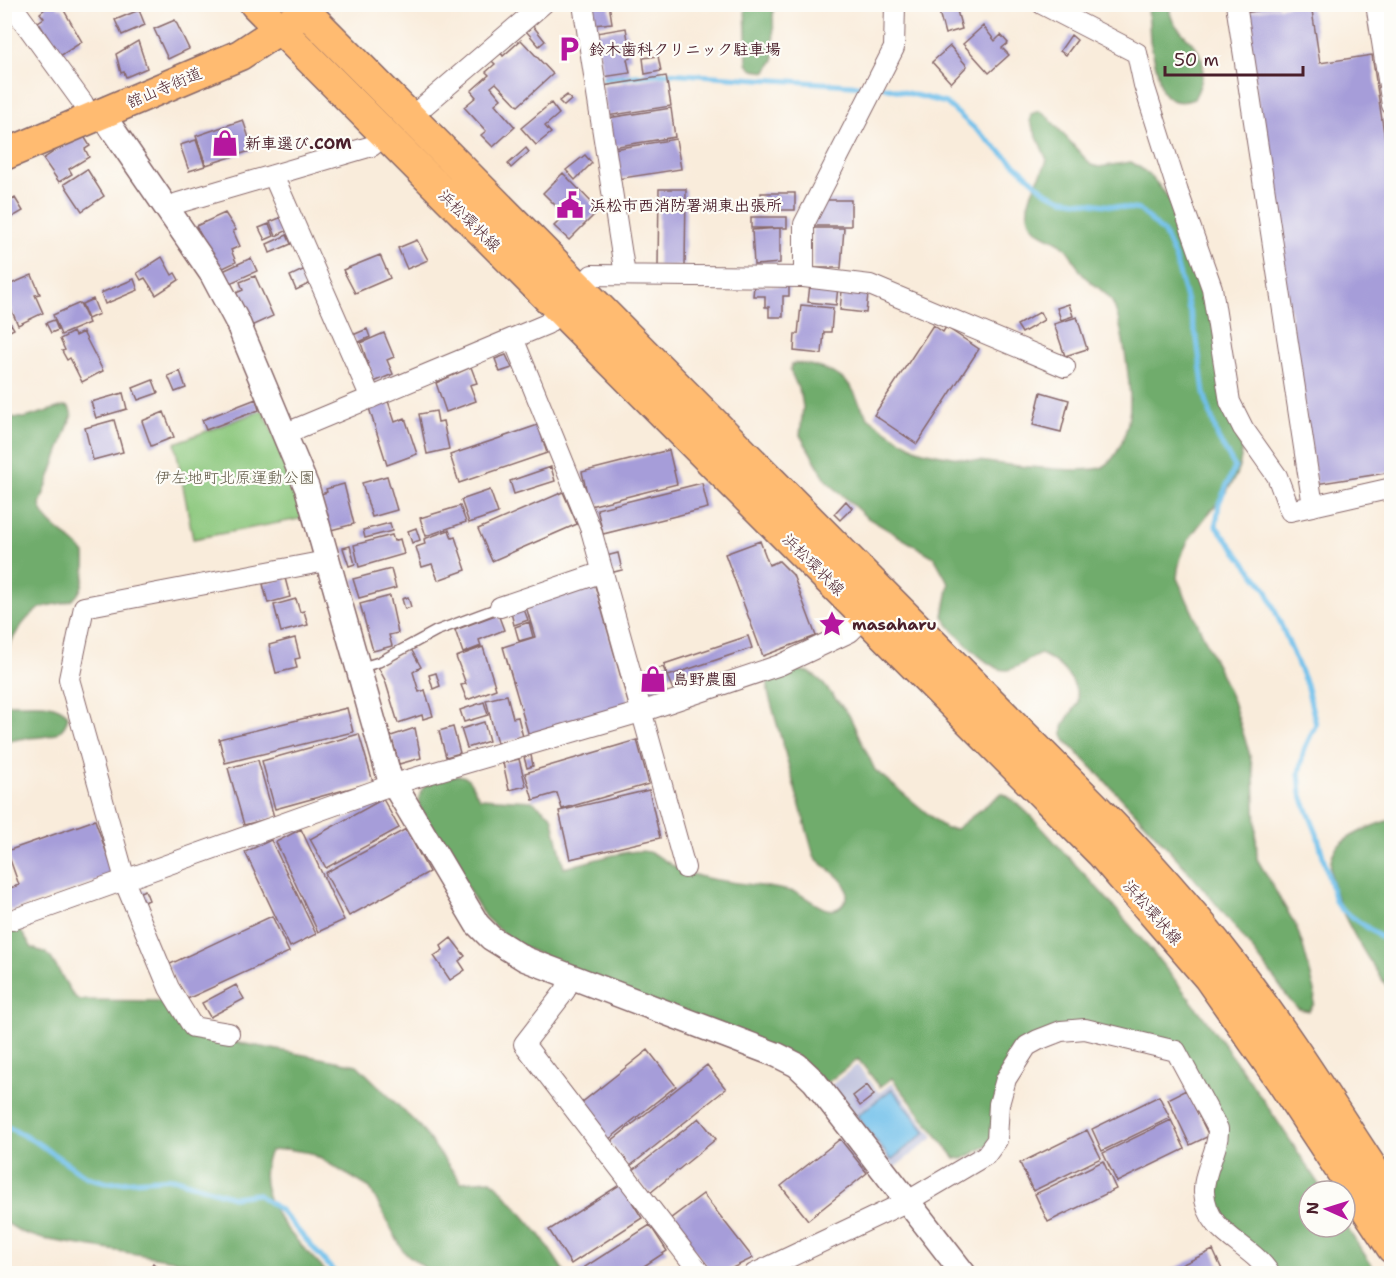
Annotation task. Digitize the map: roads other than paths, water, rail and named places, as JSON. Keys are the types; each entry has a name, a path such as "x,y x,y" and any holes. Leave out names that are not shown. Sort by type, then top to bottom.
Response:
{"main road":[{"name":"浜松環状線","path":"255,4 384,134 570,299"},
{"name":"舘山寺街道","path":"4,154 240,55 279,29 306,7"},
{"name":"浜松環状線","path":"306,7 411,117 570,299 875,607 1183,946 1269,1062 1392,1248"},
{"name":"浜松環状線","path":"875,607 1100,812 1204,928 1285,1037 1392,1198"}],"street":[{"path":"10,4 83,103 111,128 225,296 307,488 389,776 477,924 507,950 777,1055 797,1065 814,1081 964,1274"},
{"path":"411,117 543,4"},
{"path":"583,4 625,276"},
{"path":"804,277 804,224 894,48 895,4"},
{"path":"1042,4 1137,53 1144,86 1171,171 1212,288 1229,395 1235,416 1277,476 1290,512 1392,488"},
{"path":"1236,4 1313,506"},
{"path":"1376,4 1392,105"},
{"path":"168,210 178,203 372,146 384,134"},
{"path":"273,175 371,398"},
{"path":"284,434 547,324 592,275 804,277 870,285 1065,367"},
{"path":"513,338 591,530 685,868"},
{"path":"229,1033 193,1027 169,988 125,880 69,679 84,607 326,561"},
{"path":"500,607 603,572"},
{"path":"12,920 394,784 641,712 780,665 850,632 875,607"},
{"path":"570,976 565,991 524,1044 701,1274"},
{"path":"754,1274 908,1201 992,1148 997,1140 1002,1091 1027,1046 1061,1030 1084,1029 1176,1051 1218,1129 1218,1140 1204,1192 1211,1218 1228,1238 1257,1258 1270,1274"}],"lane":[{"path":"357,669 379,662 436,631 500,607"}],"water":[{"path":"892,1089 926,1132 891,1160 857,1116"}],"waterway":[{"path":"604,79 668,73 866,86"},
{"path":"884,87 946,103 1046,192 1063,199 1140,210 1164,233 1175,258 1197,339 1204,393 1218,438 1235,467 1219,503 1216,526 1266,589 1306,684 1316,724 1304,750 1299,773 1301,794 1317,834 1335,901 1341,909 1392,945"},
{"path":"4,1125 36,1142 87,1177 108,1183 173,1178 233,1197 257,1194 280,1210 336,1274"}],"place":[{"name":"鈴木歯科クリニック駐車場","path":"569,49"},
{"name":"新車選び.COM","path":"225,143"},
{"name":"浜松市西消防署湖東出張所","path":"570,205"},
{"name":"masaharu","path":"832,624"},
{"name":"島野農園","path":"653,679"}],"park label":[{"name":"伊左地町北原運動公園","path":"235,477"}]}
